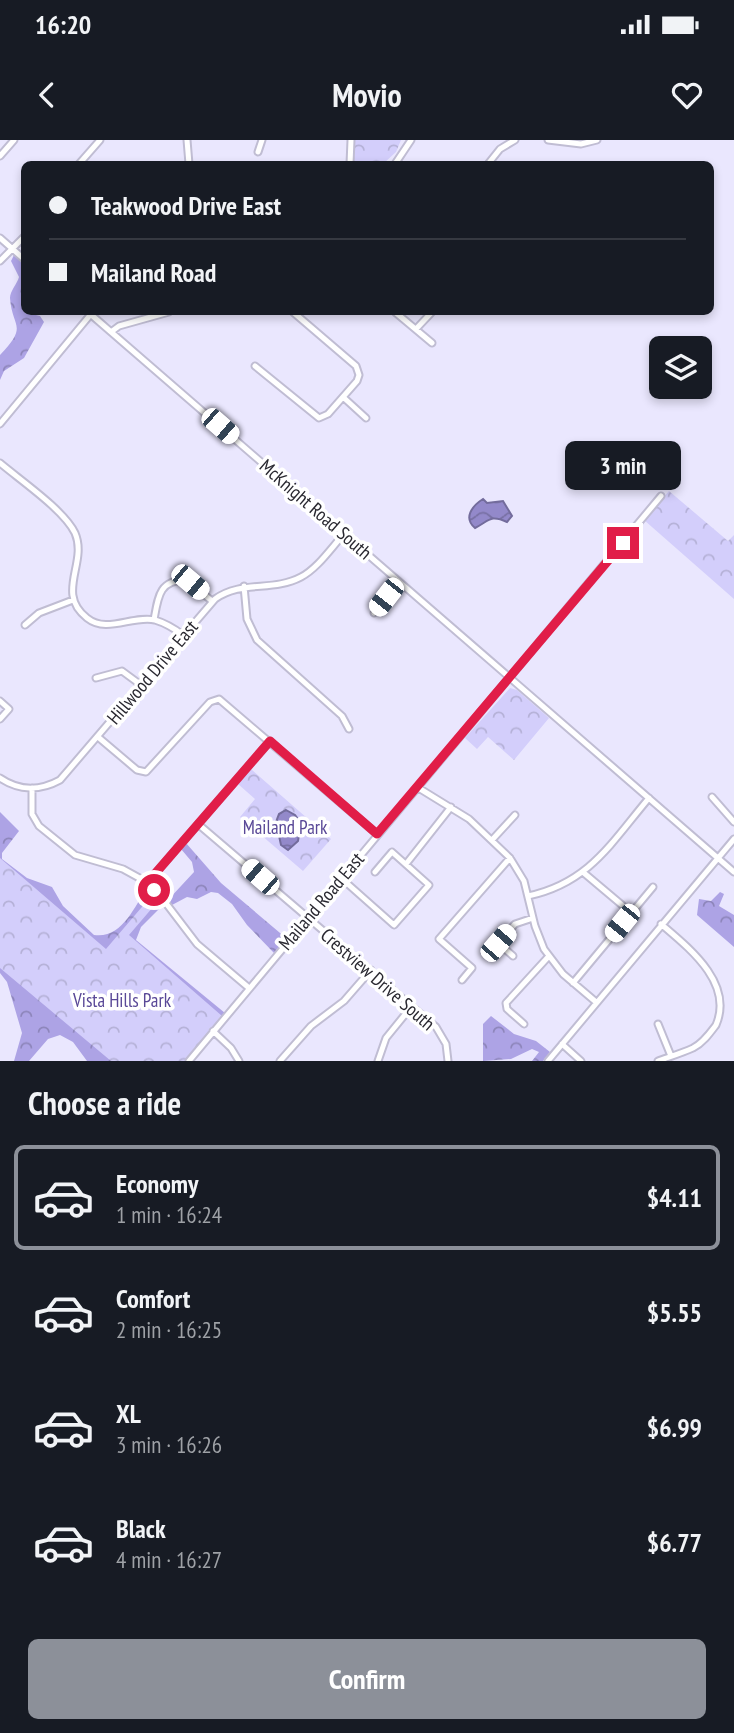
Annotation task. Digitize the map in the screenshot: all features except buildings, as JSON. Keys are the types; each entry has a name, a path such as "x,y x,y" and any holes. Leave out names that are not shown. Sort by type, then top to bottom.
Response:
{"street":[{"path":"0,156 14,140"},
{"path":"86,161 84,159 100,140"},
{"path":"187,140 189,161"},
{"path":"258,152 262,140"},
{"path":"350,161 351,140"},
{"path":"397,161 411,140"},
{"path":"490,161 500,149 515,140"},
{"path":"549,140 581,144 597,140"},
{"path":"0,238 21,256"},
{"path":"0,261 21,240"},
{"path":"0,424 88,315"},
{"name":"McKnight Road South","path":"92,315 734,872"},
{"path":"111,332 119,326 158,315"},
{"path":"255,366 316,417 325,416 343,397 358,378 358,368 296,315"},
{"path":"400,315 432,343"},
{"path":"416,329 429,315"},
{"path":"343,397 366,418"},
{"path":"0,463 74,531 78,545 71,581 73,600 84,616 100,624 154,620 183,635"},
{"name":"Mailand Road East","path":"189,1061 660,496"},
{"name":"Hillwood Drive East","path":"32,788 51,785 65,776 212,601 228,590 301,578 315,567 344,534"},
{"path":"154,620 160,590 166,584 186,580 212,601"},
{"path":"374,613 399,582"},
{"path":"244,586 247,620 257,640 342,716 349,729"},
{"path":"25,625 39,613 73,600"},
{"path":"96,678 122,671 141,685"},
{"path":"99,737 136,770 148,771 216,698 377,834"},
{"path":"0,702 9,709 0,719"},
{"path":"147,883 270,741"},
{"path":"0,778 13,785 32,788 35,821 65,849 87,861 126,870 147,883 197,944 249,989"},
{"path":"417,787 451,807 510,858 522,877 533,918 549,956 573,983 596,1002"},
{"path":"712,797 734,822"},
{"path":"528,896 564,886 584,873 649,798"},
{"path":"406,864 451,807"},
{"path":"492,840 515,815"},
{"name":"Crestview Drive South","path":"198,824 371,970 441,1033 447,1048 448,1061"},
{"path":"548,1061 734,839"},
{"path":"341,878 394,925 429,885 392,852 375,872"},
{"path":"463,980 472,968 439,939 510,858"},
{"path":"584,873 622,905"},
{"path":"573,983 653,887"},
{"path":"513,956 498,943 515,924 533,918"},
{"path":"658,1061 702,1042 719,1019 726,998 717,977 694,952 661,924"},
{"path":"524,1024 505,1004 549,956"},
{"path":"280,1061 315,1021 344,1001 371,970"},
{"path":"378,1061 386,1038 412,1006"},
{"path":"658,1024 671,1056"},
{"path":"213,1031 231,1048 239,1061"},
{"path":"562,1044 581,1061"}],"green space":[{"path":"355,140 401,140 396,152 386,161 353,161"},
{"path":"14,255 21,261 21,315 40,316 44,322 24,358 4,371 0,380 0,355 14,338 17,326 10,298 19,277 11,261"},
{"path":"669,491 728,541 734,535 734,599 644,520"},
{"path":"510,688 517,690 549,718 514,760 488,737 477,749 465,738"},
{"name":"Mailand Park","path":"251,769 331,839 303,871 240,817 255,799 238,784"},
{"name":"Vista Hills Park","path":"0,812 19,831 2,853 2,859 27,878 52,887 63,906 94,935 104,935 120,927 147,888 149,889 163,905 141,927 136,940 225,1013 215,1024 119,1061 87,1061 73,1042 60,1035 48,1039 29,1061 14,1061 22,1033 7,982 0,973"},
{"path":"186,843 221,883 286,938 274,953 247,925 232,904 218,893 211,892 197,899 187,897 172,905 168,900 194,872 192,862 181,849"},
{"name":"Vista Hills Park","path":"0,858 106,949 153,894 159,900 129,935 222,1016 185,1061 111,1061 0,968"},
{"path":"720,892 724,894 719,906 734,915 734,947 697,915 699,899 711,901"},
{"path":"491,1016 514,1034 536,1041 550,1052 543,1061 532,1061 539,1052 532,1049 511,1059 483,1061 483,1024"}],"water":[{"path":"483,499 487,503 503,501 512,516 507,522 493,519 475,528 471,524 470,512"},
{"path":"286,810 295,815 301,823 298,841 288,850 281,845 276,822 279,814"}],"route":[{"path":"154,890 147,883 270,741 377,834 506,685 518,667 623,543"}]}
